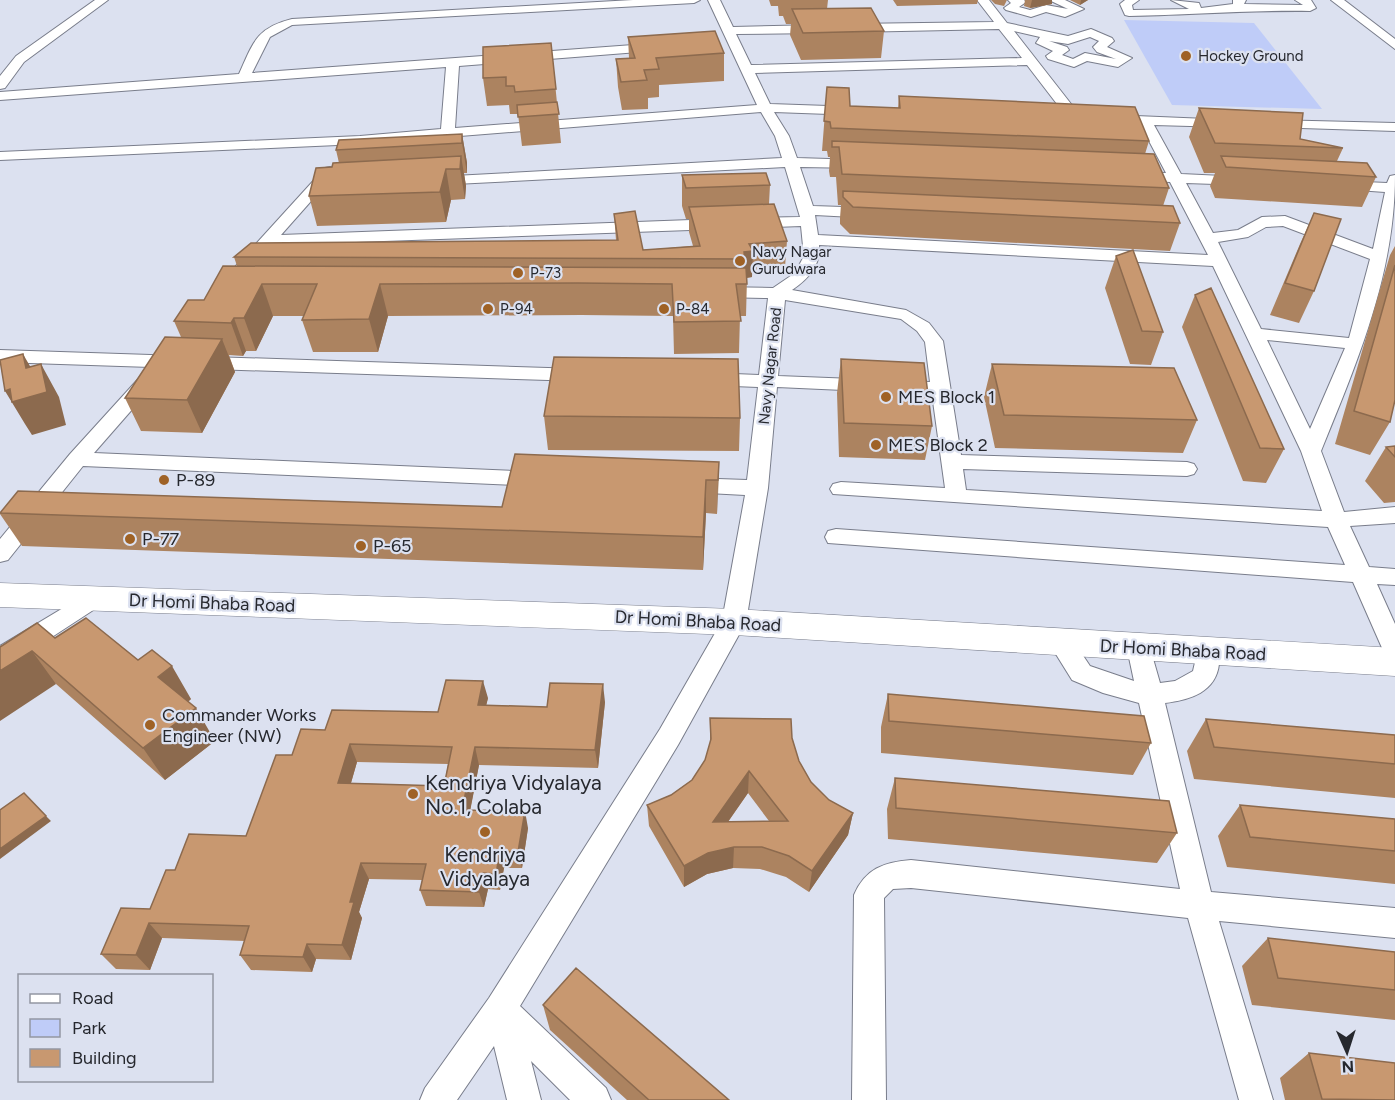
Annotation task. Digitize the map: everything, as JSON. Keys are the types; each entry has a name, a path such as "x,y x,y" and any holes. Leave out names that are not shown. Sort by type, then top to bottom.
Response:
{"street":[{"path":"0,86 20,59 102,0"},
{"path":"245,76 266,31 274,26 292,22 694,0"},
{"name":"Navy Nagar Road","path":"437,1100 500,1009 669,737 734,621 758,488 777,293 802,276 812,256 812,240 808,215 793,162 782,136 727,39 714,0"},
{"path":"982,0 1031,61 1087,118"},
{"path":"1014,0 1020,2 1010,8 1031,14"},
{"path":"1022,29 1031,14 1046,8 1065,14 1078,9 1054,0"},
{"path":"1133,0 1126,4 1129,13 1195,12 1240,4 1310,8 1307,2 1301,0"},
{"path":"1177,0 1194,5 1195,12"},
{"path":"1337,0 1395,45"},
{"path":"727,39 1001,25 1022,29 1048,35 1068,40 1091,33 1104,37 1108,41 1099,47 1101,49 1126,57 1118,63 1085,57 1074,63 1052,56 1063,50 1042,43 1048,35"},
{"path":"0,96 245,76 674,46"},
{"path":"448,134 453,61"},
{"path":"746,69 1031,61"},
{"path":"0,156 360,140 765,108 872,112"},
{"path":"1051,117 1395,127"},
{"path":"1145,120 1176,177 1200,232 1219,261 1256,334 1311,451 1336,520 1395,650"},
{"path":"231,282 266,240 360,140"},
{"path":"419,182 793,162 874,165"},
{"path":"1118,175 1256,181"},
{"path":"1311,451 1356,344 1379,257 1394,183 1325,184"},
{"path":"314,188 337,186"},
{"path":"266,240 808,215 891,214"},
{"path":"1200,232 1242,234 1262,222 1285,221 1379,257"},
{"path":"812,240 1219,261"},
{"path":"706,292 777,293 906,315 923,327 934,341 956,494"},
{"path":"1256,334 1356,344"},
{"path":"0,554 76,459 179,344"},
{"path":"0,356 603,376"},
{"path":"686,378 941,388"},
{"path":"76,459 554,479"},
{"path":"951,462 1187,469"},
{"path":"674,484 758,488"},
{"path":"841,489 956,494 1336,520 1395,515"},
{"path":"836,537 1395,577"},
{"name":"Dr Homi Bhaba Road","path":"0,595 734,621 1139,648 1395,662"},
{"path":"0,658 93,599"},
{"path":"1061,643 1081,673 1112,686 1151,695 1180,691 1205,676 1208,652"},
{"path":"1139,648 1199,905 1256,1100"},
{"path":"869,1100 869,895 878,880 889,875 911,874 1199,905 1395,923"},
{"path":"500,1009 524,1100"},
{"path":"500,1009 594,1100"}],"green space":[{"path":"1124,20 1254,23 1322,109 1172,105"}],"building":[{"path":"871,8 884,31 803,33 792,9"},
{"path":"715,31 724,53 656,58 659,69 644,70 647,80 621,82 616,59 635,58 628,37"},
{"path":"551,43 556,89 515,92 514,86 506,86 506,77 483,78 483,47"},
{"path":"827,87 849,88 850,106 900,108 899,96 1135,107 1149,141 831,128 830,122 824,121"},
{"path":"557,102 559,114 518,117 517,105"},
{"path":"1199,108 1303,113 1300,139 1343,148 1215,143"},
{"path":"462,134 462,143 336,150 339,140"},
{"path":"832,141 1154,154 1169,188 842,174 839,147 832,147"},
{"path":"461,156 460,169 446,169 440,192 309,196 316,168 332,167 333,163"},
{"path":"1221,156 1367,163 1376,177 1226,167"},
{"path":"766,173 770,185 686,188 682,175"},
{"path":"843,191 1173,206 1180,223 853,207 843,197"},
{"path":"774,204 787,241 749,244 753,251 744,252 745,259 234,257 251,243 618,240 614,214 635,211 643,250 700,246 689,207"},
{"path":"1314,213 1341,219 1314,291 1285,283"},
{"path":"1133,250 1163,332 1142,331 1116,256"},
{"path":"1395,265 1395,400 1390,422 1354,411"},
{"path":"223,266 746,268 747,284 736,284 741,321 674,322 672,284 578,283 380,284 369,319 302,320 317,284 262,284 244,318 234,318 231,323 174,321 188,300 204,300"},
{"path":"1211,288 1284,449 1260,448 1195,295"},
{"path":"165,337 222,339 187,400 125,398"},
{"path":"23,354 26,368 41,364 47,392 12,402 10,389 5,391 0,360"},
{"path":"554,357 738,359 740,418 544,416"},
{"path":"841,359 924,363 932,426 844,423"},
{"path":"992,364 1174,368 1197,420 1004,415"},
{"path":"1395,446 1395,457 1386,447"},
{"path":"515,454 719,462 718,480 706,480 703,537 0,513 18,491 502,507"},
{"path":"86,618 138,660 152,650 172,666 158,677 196,708 143,748 32,651 0,671 0,647 37,623 55,638"},
{"name":"Kendriya Vidyalaya","path":"446,680 483,681 478,705 547,707 550,683 603,684 595,750 475,747 462,810 525,811 518,852 500,851 496,874 483,873 479,892 420,890 426,864 361,863 350,902 354,902 342,945 307,944 303,957 240,955 249,926 149,923 136,955 101,954 121,908 150,909 166,870 175,870 189,834 246,836 276,755 292,755 301,729 325,730 332,710 438,712","holes":["350,744 452,747 444,786 338,783"]},
{"path":"888,694 1144,716 1151,743 889,721"},
{"path":"710,718 791,719 792,738 799,761 811,782 829,800 853,813 812,871 789,856 762,847 734,847 708,853 684,866 647,805 671,795 692,780 705,760 711,739","holes":["749,771 788,821 713,822"]},
{"path":"1206,719 1395,735 1395,764 1214,747"},
{"path":"895,778 1169,801 1177,833 896,808"},
{"path":"24,793 46,816 0,849 0,810"},
{"path":"1240,805 1395,819 1395,851 1250,837"},
{"path":"1268,938 1395,952 1395,990 1278,978"},
{"path":"576,968 729,1100 649,1100 543,1005"},
{"path":"1309,1053 1395,1063 1395,1100 1322,1099"}],"place":[{"name":"Hockey Ground","path":"1186,56"},
{"name":"Navy Nagar Gurudwara","path":"740,261"},
{"name":"P-73","path":"518,273"},
{"name":"P-94","path":"488,309"},
{"name":"P-84","path":"664,309"},
{"name":"MES Block 1","path":"886,397"},
{"name":"MES Block 2","path":"876,445"},
{"name":"P-89","path":"164,480"},
{"name":"P-77","path":"130,539"},
{"name":"P-65","path":"361,546"},
{"name":"Commander Works Engineer (NW)","path":"150,725"},
{"name":"Kendriya Vidyalaya No.1, Colaba","path":"413,794"},
{"name":"Kendriya Vidyalaya","path":"485,832"}]}
